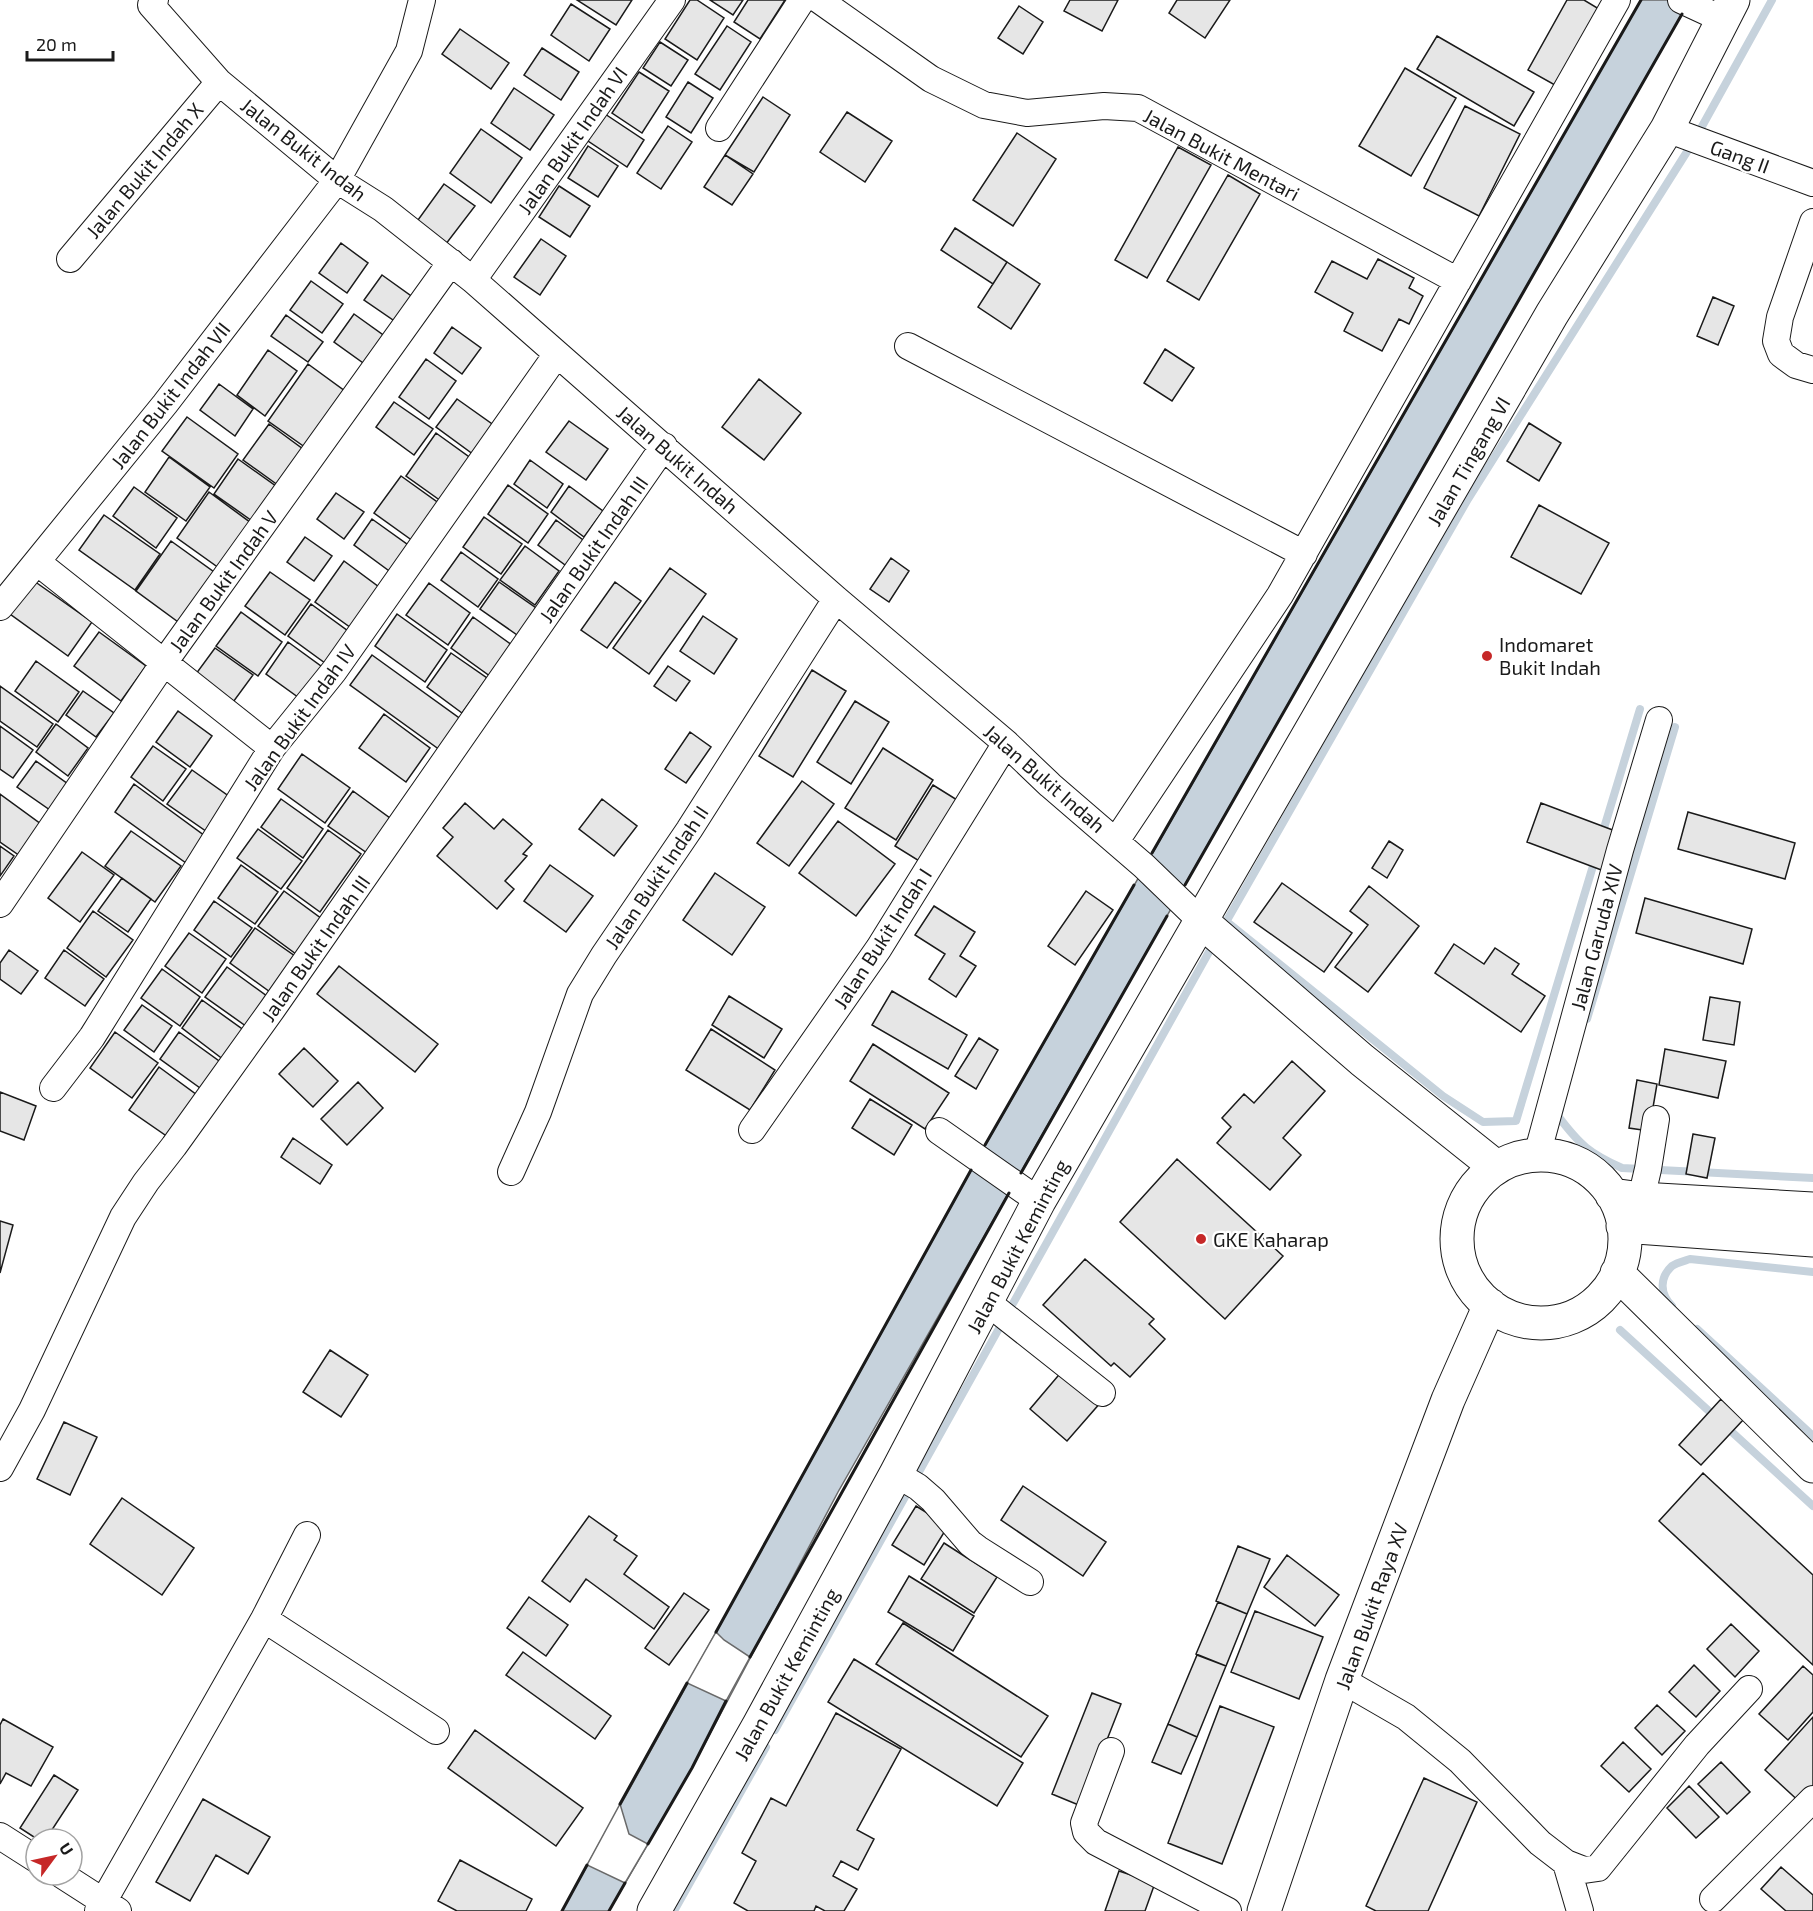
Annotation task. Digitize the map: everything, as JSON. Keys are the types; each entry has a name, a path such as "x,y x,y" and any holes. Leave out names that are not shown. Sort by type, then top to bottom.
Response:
{"main road":[{"name":"Jalan Tingang VI","path":"1201,921 1552,314 1667,129 1727,10"},
{"path":"1201,921 1362,1060 1496,1167"},
{"name":"Jalan Bukit Keminting","path":"654,1911 759,1725 987,1302 1026,1192 1201,921"},
{"path":"1626,1197 1617,1205 1623,1226 1623,1250 1617,1273 1600,1298 1576,1315 1562,1320 1531,1322 1503,1314 1477,1293 1467,1278 1460,1261 1457,1244 1458,1226 1463,1208 1471,1192 1482,1178 1496,1167 1523,1156 1554,1156 1580,1165 1626,1197 1813,1209"},
{"path":"1623,1226 1813,1240"},
{"path":"1617,1273 1813,1466"},
{"name":"Jalan Bukit Raya XV","path":"1264,1911 1342,1680 1448,1400 1490,1305"}],"street":[{"name":"Jalan Bukit Indah VII","path":"0,607 165,404 337,180 409,51 422,0"},
{"name":"Jalan Bukit Indah VI","path":"473,280 672,0"},
{"path":"719,128 802,0"},
{"name":"Jalan Bukit Mentari","path":"819,0 931,79 984,105 1026,113 1104,106 1138,108 1458,281"},
{"path":"1116,841 1280,595 1617,0"},
{"name":"Jalan Bukit Indah","path":"153,2 219,82 337,180 383,209 473,280 836,599 1006,743 1050,785 1178,897 1201,921"},
{"path":"1684,2 1727,10"},
{"name":"Jalan Bukit Indah X","path":"70,259 219,82"},
{"name":"Gang II","path":"1667,129 1813,183"},
{"path":"1813,222 1780,317 1776,341 1781,354 1796,365 1813,370"},
{"name":"Jalan Bukit Indah V","path":"0,904 163,664 451,262"},
{"path":"908,346 1304,554"},
{"name":"Jalan Bukit Indah IV","path":"53,1088 92,1037 272,748 334,671 557,354"},
{"name":"Jalan Bukit Indah III","path":"0,1468 32,1410 123,1217 273,1008 664,447"},
{"path":"37,562 272,748"},
{"name":"Jalan Bukit Indah II","path":"511,1173 538,1112 580,994 689,830 836,599"},
{"name":"Jalan Garuda XIV","path":"1537,1155 1620,850 1659,720"},
{"name":"Jalan Bukit Indah I","path":"752,1130 879,948 1006,743"},
{"path":"1626,1197 1648,1169 1656,1119"},
{"path":"939,1131 1026,1192"},
{"path":"987,1302 1102,1393"},
{"path":"896,1474 918,1487 933,1500 978,1550 1030,1582"},
{"path":"78,1887 107,1908 307,1535"},
{"path":"264,1619 436,1731"},
{"path":"1342,1680 1406,1717 1451,1754 1540,1843 1566,1863 1584,1870 1598,1868 1697,1745 1749,1689"},
{"path":"1111,1750 1084,1823 1086,1832 1096,1842 1228,1911"},
{"path":"1713,1899 1813,1799"},
{"path":"0,1836 24,1851"},
{"path":"1566,1863 1580,1911"}],"shaded area":[{"path":"1641,0 1690,0 838,1492 692,1768 609,1911 562,1911 978,1158"}],"pier":[{"path":"716,1632 750,1657 726,1701 687,1683"},
{"path":"620,1804 629,1834 648,1844 625,1883 587,1865"}],"building":[{"path":"577,0 632,0 616,25"},
{"path":"690,0 697,0 724,18 697,60 665,39"},
{"path":"710,0 743,0 733,15"},
{"path":"748,0 785,0 760,39 734,22"},
{"path":"1070,0 1118,0 1102,31 1064,11"},
{"path":"1177,0 1230,0 1205,38 1169,13"},
{"path":"1567,0 1584,0 1604,12 1562,89 1528,70"},
{"path":"571,4 610,29 589,61 551,35"},
{"path":"1019,6 1043,22 1023,54 998,38"},
{"path":"727,26 751,42 720,90 695,74"},
{"path":"460,29 509,63 491,89 442,54"},
{"path":"1437,36 1534,92 1514,126 1417,69"},
{"path":"660,42 688,60 671,86 643,68"},
{"path":"542,48 579,72 561,100 524,75"},
{"path":"1405,68 1456,98 1411,176 1359,146"},
{"path":"639,72 669,91 642,133 612,113"},
{"path":"688,82 713,98 691,133 666,117"},
{"path":"514,88 554,115 530,150 491,123"},
{"path":"763,97 790,115 754,172 725,155"},
{"path":"1465,106 1520,134 1479,216 1424,188"},
{"path":"602,112 644,140 627,167 585,139"},
{"path":"847,112 892,141 865,182 820,152"},
{"path":"668,126 692,142 661,189 637,173"},
{"path":"481,129 522,158 491,203 450,173"},
{"path":"1017,133 1056,159 1013,226 973,200"},
{"path":"588,146 618,166 598,197 568,178"},
{"path":"1178,147 1211,165 1147,278 1115,260"},
{"path":"725,155 753,174 732,205 704,187"},
{"path":"1228,175 1260,194 1199,300 1167,281"},
{"path":"444,184 475,206 439,253 410,231"},
{"path":"559,186 590,206 570,237 539,217"},
{"path":"955,228 1007,262 993,284 941,250"},
{"path":"541,239 566,256 540,295 514,277"},
{"path":"341,243 368,263 347,293 319,273"},
{"path":"1378,259 1414,278 1409,288 1423,296 1409,324 1399,319 1382,351 1344,331 1353,313 1315,292 1332,261 1367,279"},
{"path":"1007,262 1040,284 1011,329 978,307"},
{"path":"382,275 414,298 396,322 364,300"},
{"path":"311,281 343,304 322,333 290,310"},
{"path":"1713,297 1734,306 1718,345 1697,336"},
{"path":"354,314 386,337 366,365 334,342"},
{"path":"286,315 323,342 308,362 271,336"},
{"path":"452,327 481,348 462,374 434,353"},
{"path":"1165,349 1194,368 1172,401 1144,383"},
{"path":"268,350 297,371 265,416 237,395"},
{"path":"426,359 456,381 429,419 399,397"},
{"path":"308,364 349,394 309,450 268,421"},
{"path":"759,379 801,413 764,460 722,427"},
{"path":"219,384 253,409 235,436 200,410"},
{"path":"457,399 502,431 481,460 436,427"},
{"path":"394,402 433,429 414,455 376,427"},
{"path":"187,417 238,454 214,488 162,451"},
{"path":"569,421 608,449 586,480 546,452"},
{"path":"1529,423 1561,443 1539,481 1507,461"},
{"path":"269,424 307,452 282,488 243,460"},
{"path":"436,433 472,459 441,501 406,476"},
{"path":"169,457 210,487 186,521 145,492"},
{"path":"238,459 280,489 255,523 214,494"},
{"path":"530,460 563,484 547,508 514,484"},
{"path":"401,476 440,504 413,541 374,513"},
{"path":"508,485 548,514 528,543 488,514"},
{"path":"569,486 603,511 584,537 551,512"},
{"path":"134,487 177,518 156,548 113,516"},
{"path":"209,492 258,528 226,573 177,538"},
{"path":"336,493 364,512 344,539 317,519"},
{"path":"1539,505 1609,543 1581,594 1511,557"},
{"path":"104,515 160,554 135,590 79,550"},
{"path":"484,517 522,544 501,574 463,547"},
{"path":"372,519 411,547 392,573 354,545"},
{"path":"556,520 594,548 576,573 538,545"},
{"path":"305,537 332,556 314,581 287,562"},
{"path":"171,541 221,577 185,627 136,591"},
{"path":"525,546 559,571 535,605 500,580"},
{"path":"461,552 498,579 478,607 441,580"},
{"path":"891,558 909,571 889,602 870,589"},
{"path":"344,561 383,590 354,630 315,602"},
{"path":"670,568 706,594 649,674 613,648"},
{"path":"270,572 310,600 285,635 245,606"},
{"path":"34,581 92,622 68,656 10,614"},
{"path":"499,582 539,610 520,637 480,609"},
{"path":"615,582 641,601 607,648 581,630"},
{"path":"429,583 470,613 448,645 406,615"},
{"path":"311,604 348,631 325,663 288,636"},
{"path":"241,612 282,642 258,676 216,646"},
{"path":"397,614 447,650 425,682 375,646"},
{"path":"703,616 737,639 714,674 680,651"},
{"path":"473,617 516,648 494,679 451,648"},
{"path":"99,632 146,666 121,701 74,666"},
{"path":"288,642 325,669 302,700 266,674"},
{"path":"215,648 253,675 228,709 190,682"},
{"path":"451,653 487,678 462,713 427,687"},
{"path":"372,655 462,720 440,750 350,685"},
{"path":"36,661 79,692 58,722 15,691"},
{"path":"668,666 690,681 676,701 654,686"},
{"path":"812,670 846,691 793,777 759,756"},
{"path":"0,686 53,724 37,747 0,721"},
{"path":"83,691 114,713 96,737 66,715"},
{"path":"855,701 889,722 851,784 817,762"},
{"path":"178,711 212,736 190,767 156,742"},
{"path":"384,714 430,748 406,782 359,748"},
{"path":"56,724 88,748 68,776 36,752"},
{"path":"0,726 33,750 13,778 0,769"},
{"path":"690,732 711,747 686,783 665,769"},
{"path":"153,746 186,769 163,801 131,777"},
{"path":"883,748 933,780 896,840 845,808"},
{"path":"302,754 350,788 325,823 278,789"},
{"path":"36,761 68,784 50,810 17,787"},
{"path":"192,770 237,802 213,836 167,804"},
{"path":"802,781 834,804 789,866 757,843"},
{"path":"134,784 205,836 186,863 115,812"},
{"path":"933,785 962,803 924,864 895,846"},
{"path":"353,791 394,821 370,855 328,826"},
{"path":"0,794 45,827 23,858 0,842"},
{"path":"281,799 323,829 303,858 261,827"},
{"path":"602,799 637,826 614,856 579,829"},
{"path":"465,803 494,829 503,819 532,844 523,854 527,856 505,881 514,889 497,909 437,856 453,837 443,828"},
{"path":"1541,803 1618,832 1604,871 1527,842"},
{"path":"1688,812 1795,843 1785,879 1678,849"},
{"path":"838,821 895,864 856,916 799,873"},
{"path":"258,829 302,861 281,889 237,858"},
{"path":"328,830 361,854 320,912 287,888"},
{"path":"131,831 181,866 155,902 105,866"},
{"path":"1389,841 1403,850 1387,878 1372,868"},
{"path":"0,846 14,856 0,876"},
{"path":"82,852 114,875 80,922 48,898"},
{"path":"241,865 278,892 255,924 218,898"},
{"path":"550,865 593,896 566,932 524,901"},
{"path":"715,873 765,907 732,955 683,920"},
{"path":"122,878 151,899 128,932 98,911"},
{"path":"1282,883 1352,933 1324,972 1254,922"},
{"path":"1369,886 1419,926 1368,992 1335,967 1368,925 1350,911"},
{"path":"284,891 322,919 296,954 258,926"},
{"path":"1086,891 1113,910 1075,965 1048,946"},
{"path":"1645,898 1752,929 1743,964 1636,933"},
{"path":"214,901 252,928 231,957 194,930"},
{"path":"934,906 975,932 960,956 976,966 956,997 929,979 945,954 915,935"},
{"path":"93,911 133,940 106,977 67,948"},
{"path":"255,928 302,961 277,997 230,963"},
{"path":"189,933 226,959 202,993 165,966"},
{"path":"1454,944 1484,964 1495,948 1519,964 1512,974 1545,996 1521,1032 1435,973"},
{"path":"9,950 38,971 21,994 0,979 0,963"},
{"path":"64,950 104,979 85,1006 45,978"},
{"path":"339,966 438,1044 415,1072 317,994"},
{"path":"227,967 271,999 250,1029 205,997"},
{"path":"162,969 200,997 180,1026 141,998"},
{"path":"892,991 967,1035 948,1069 872,1025"},
{"path":"729,996 782,1029 764,1058 712,1025"},
{"path":"1710,997 1740,1002 1734,1045 1703,1040"},
{"path":"202,1000 245,1031 224,1060 182,1028"},
{"path":"142,1005 172,1026 154,1052 124,1030"},
{"path":"711,1029 775,1070 750,1110 686,1070"},
{"path":"115,1032 158,1063 132,1098 90,1068"},
{"path":"179,1032 226,1066 207,1093 160,1059"},
{"path":"979,1038 998,1050 976,1089 955,1076"},
{"path":"873,1044 949,1093 925,1129 850,1081"},
{"path":"304,1048 338,1081 313,1107 279,1074"},
{"path":"1665,1049 1726,1061 1718,1098 1659,1085"},
{"path":"1292,1061 1325,1091 1283,1138 1301,1155 1270,1190 1217,1143 1231,1127 1222,1118 1244,1094 1254,1103"},
{"path":"159,1067 197,1095 168,1137 129,1110"},
{"path":"1637,1080 1657,1084 1649,1131 1629,1128"},
{"path":"358,1082 383,1108 347,1145 321,1119"},
{"path":"0,1092 36,1106 24,1140 0,1131"},
{"path":"870,1099 912,1125 894,1155 852,1128"},
{"path":"1693,1134 1715,1138 1707,1178 1686,1174"},
{"path":"293,1138 332,1165 320,1184 281,1157"},
{"name":"GKE Kaharap","path":"1177,1159 1283,1256 1225,1319 1120,1222"},
{"path":"0,1221 13,1225 0,1273"},
{"path":"1085,1259 1154,1319 1149,1324 1165,1339 1130,1377 1114,1363 1111,1366 1043,1305"},
{"path":"330,1350 368,1375 341,1417 303,1392"},
{"path":"1063,1370 1101,1402 1067,1441 1030,1409"},
{"path":"1721,1399 1743,1420 1701,1465 1679,1445"},
{"path":"64,1422 97,1437 70,1495 37,1479"},
{"path":"1703,1473 1813,1575 1813,1665 1659,1521"},
{"path":"1023,1486 1106,1542 1083,1576 1001,1520"},
{"path":"122,1498 194,1548 162,1595 90,1544"},
{"path":"916,1506 948,1526 924,1565 892,1545"},
{"path":"589,1516 617,1536 614,1540 637,1556 624,1574 669,1607 654,1629 586,1579 570,1602 542,1581"},
{"path":"944,1543 997,1577 974,1613 921,1579"},
{"path":"1238,1546 1270,1559 1247,1614 1216,1601"},
{"path":"1287,1555 1339,1595 1315,1626 1264,1587"},
{"path":"909,1576 974,1616 953,1651 888,1612"},
{"path":"684,1593 709,1610 669,1665 645,1648"},
{"path":"529,1597 568,1625 546,1656 507,1628"},
{"path":"1218,1602 1247,1614 1226,1666 1196,1654"},
{"path":"1255,1611 1323,1637 1299,1699 1231,1672"},
{"path":"903,1623 1048,1716 1021,1757 876,1664"},
{"path":"1731,1624 1759,1651 1735,1677 1707,1649"},
{"path":"523,1652 611,1716 595,1739 506,1675"},
{"path":"1197,1655 1226,1666 1197,1737 1168,1724"},
{"path":"854,1659 1023,1763 997,1806 828,1702"},
{"path":"1694,1665 1720,1691 1696,1717 1669,1692"},
{"path":"1803,1666 1813,1675 1813,1712 1788,1740 1759,1714"},
{"path":"1092,1693 1121,1704 1081,1806 1052,1794"},
{"path":"1657,1705 1685,1731 1662,1755 1635,1728"},
{"path":"1220,1706 1274,1727 1222,1864 1168,1843"},
{"path":"836,1713 901,1749 857,1830 874,1839 858,1870 841,1861 833,1876 857,1889 844,1911 825,1911 816,1906 814,1911 748,1911 734,1903 756,1861 742,1853 771,1798 786,1806"},
{"path":"1813,1717 1813,1795 1803,1805 1765,1770"},
{"path":"3,1719 53,1747 31,1786 6,1773 0,1784 0,1725"},
{"path":"1168,1724 1197,1737 1181,1774 1152,1762"},
{"path":"475,1730 583,1808 556,1846 448,1768"},
{"path":"1623,1742 1651,1769 1629,1792 1601,1766"},
{"path":"1721,1762 1750,1792 1727,1814 1698,1784"},
{"path":"54,1775 78,1790 54,1827 24,1827 24,1831 20,1828"},
{"path":"1424,1778 1477,1802 1428,1911 1376,1911 1366,1906"},
{"path":"1689,1786 1719,1817 1696,1838 1667,1808"},
{"path":"203,1799 270,1837 248,1874 216,1855 190,1901 156,1882"},
{"path":"460,1860 532,1899 526,1911 457,1911 438,1901"},
{"path":"1781,1867 1813,1895 1813,1911 1786,1911 1761,1889"},
{"path":"1119,1871 1155,1883 1145,1911 1105,1911"}],"waterway":[{"path":"1222,929 1468,499 1695,139 1772,0"},
{"path":"1601,838 1640,709"},
{"path":"1587,1019 1675,727"},
{"path":"1226,921 1443,1096 1483,1122 1516,1121 1596,856"},
{"path":"775,1730 1214,943"},
{"path":"1560,1109 1558,1116 1579,1141 1593,1153 1622,1168 1813,1178"},
{"path":"1672,1306 1663,1291 1663,1281 1672,1266 1690,1259 1813,1272"},
{"path":"1697,1329 1813,1436"},
{"path":"1620,1330 1813,1506"},
{"path":"674,1911 766,1747"}],"wall":[{"path":"1152,853 1641,0"},
{"path":"1185,885 1682,14"},
{"path":"985,1145 1134,885"},
{"path":"1021,1173 1167,916"},
{"path":"716,1632 971,1170"},
{"path":"750,1657 1009,1193"},
{"path":"620,1804 687,1683"},
{"path":"648,1844 692,1768 726,1701"},
{"path":"562,1911 587,1865"},
{"path":"609,1911 625,1883"}],"place":[{"name":"Indomaret Bukit Indah","path":"1487,656"},
{"name":"GKE Kaharap","path":"1201,1239"}]}
